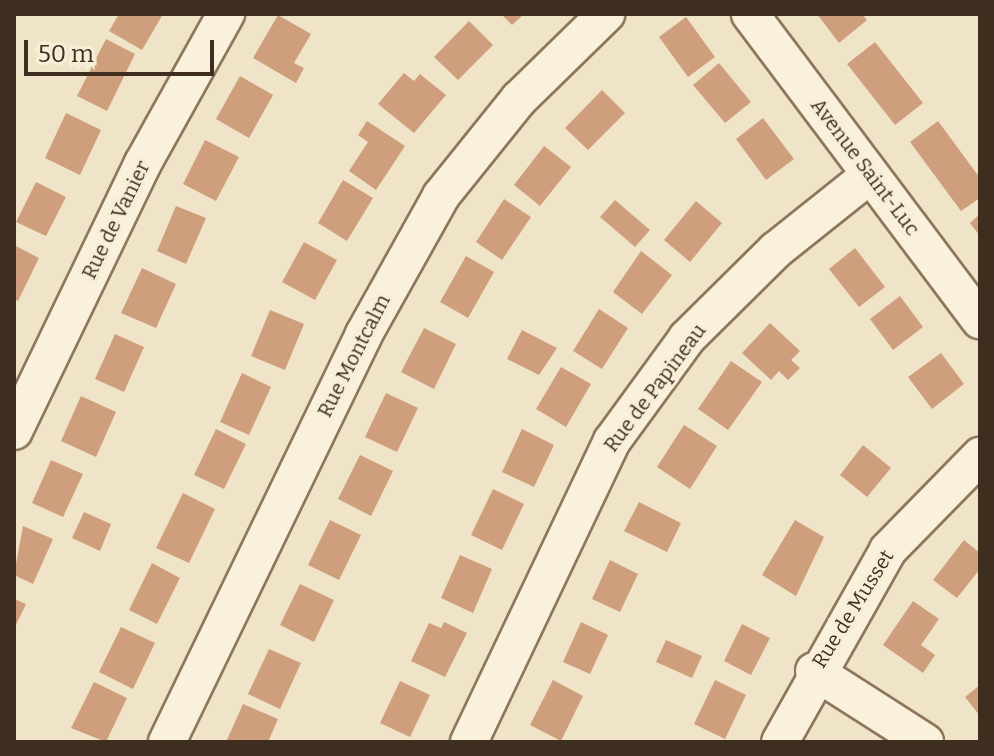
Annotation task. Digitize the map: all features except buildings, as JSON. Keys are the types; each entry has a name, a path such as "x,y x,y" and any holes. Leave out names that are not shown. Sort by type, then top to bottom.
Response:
{"street":[{"name":"Rue de Vanier","path":"14,431 143,163 226,14"},
{"name":"Rue Montcalm","path":"167,742 364,334 441,196 519,99 606,14"},
{"name":"Avenue Saint-Luc","path":"750,14 980,320"},
{"name":"Rue de Papineau","path":"469,742 612,441 687,338 776,250 870,175"},
{"name":"Rue de Musset","path":"780,742 814,671 888,550 980,456"},
{"path":"814,671 925,742"}]}
